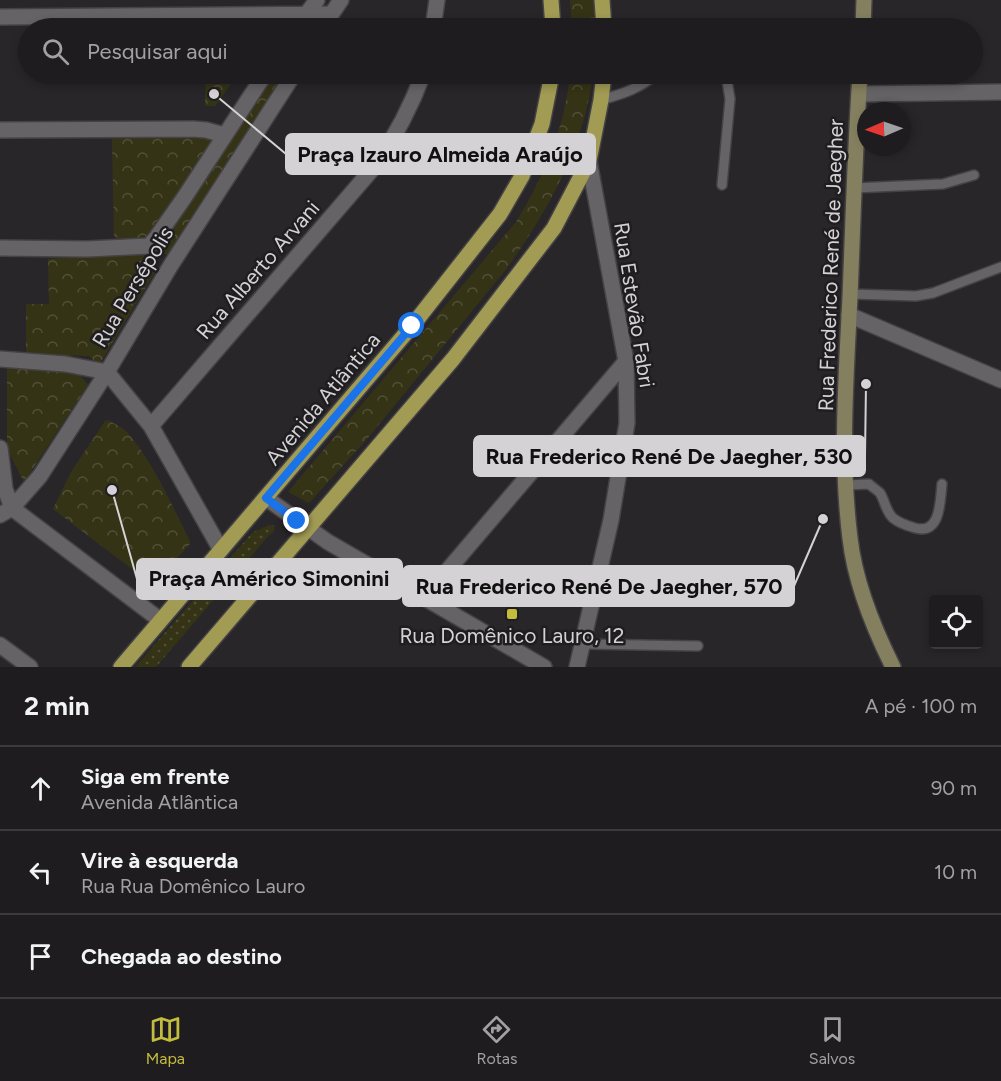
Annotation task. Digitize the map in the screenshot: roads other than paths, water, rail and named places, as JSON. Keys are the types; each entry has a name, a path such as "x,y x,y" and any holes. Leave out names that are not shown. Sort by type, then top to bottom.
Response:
{"main road":[{"path":"551,0 552,18"},
{"path":"602,0 603,18"},
{"path":"863,18 864,0"},
{"name":"Avenida Atlântica","path":"121,667 412,326 500,214 522,176 538,134 550,84"},
{"path":"197,665 453,358 554,228 589,161 603,84"},
{"name":"Rua Frederico René de Jaegher","path":"860,84 845,403 846,485 850,539 862,591 893,667"}],"street":[{"path":"303,18 317,0"},
{"path":"328,18 341,0"},
{"path":"434,18 437,0"},
{"path":"0,16 331,14"},
{"name":"Rua Persépolis","path":"0,248 149,246 184,198 258,84"},
{"name":"Rua Persépolis","path":"6,512 40,476 171,265 288,84"},
{"name":"Rua Alberto Arvani","path":"151,426 375,166 391,143 419,84"},
{"path":"859,94 1001,92"},
{"path":"0,130 193,129 224,135"},
{"name":"Rua Estevão Fabri","path":"577,667 610,520 627,423 626,361 589,161"},
{"path":"849,315 1001,380"},
{"path":"0,360 65,364 106,372 151,426 221,550"},
{"path":"424,598 626,361"},
{"path":"0,448 6,512 160,621"},
{"path":"266,498 309,529 541,666"},
{"path":"0,645 30,667"}],"lane":[{"path":"601,100 628,92 642,84"},
{"path":"722,185 730,99 728,84"},
{"path":"854,188 943,184 974,175"},
{"path":"850,294 916,296 933,293 1001,267"},
{"path":"846,485 868,484 880,494 893,519 922,530 932,526 939,516 942,484"},
{"path":"582,644 698,646"}],"place":[{"name":"Praça Izauro Almeida Araújo","path":"214,94"},
{"name":"Rua Frederico René De Jaegher, 530","path":"866,384"},
{"name":"Praça Américo Simonini","path":"112,490"},
{"name":"Rua Frederico René De Jaegher, 570","path":"823,519"},
{"name":"Rua Domênico Lauro, 12","path":"512,614"}]}
